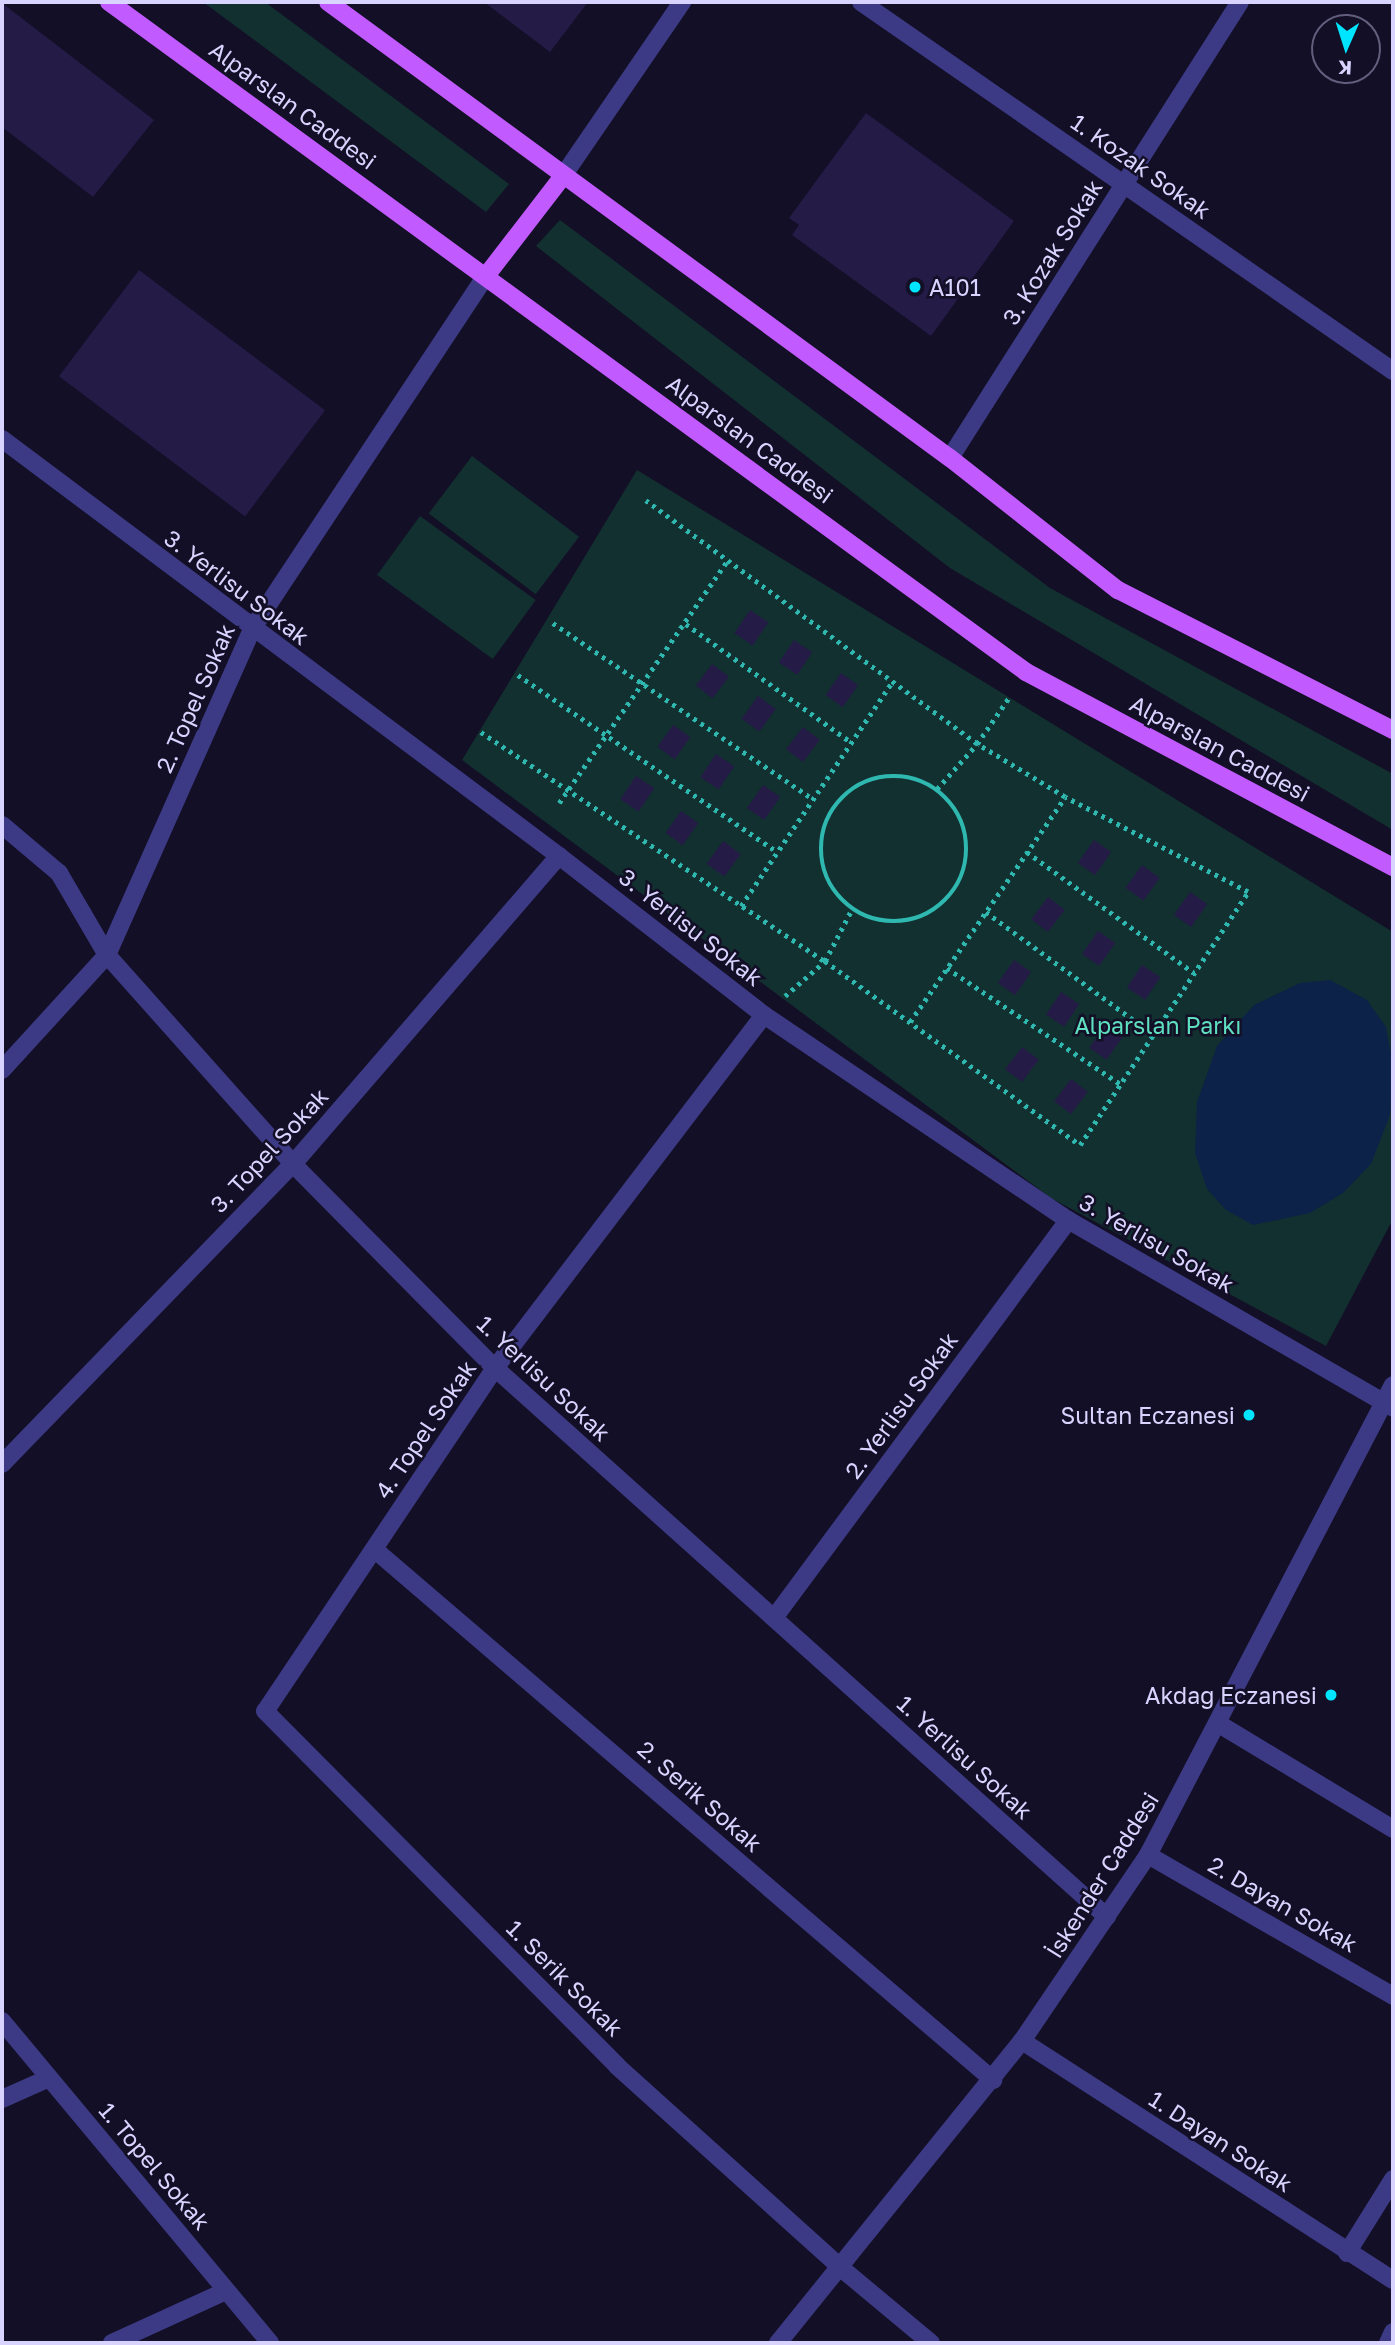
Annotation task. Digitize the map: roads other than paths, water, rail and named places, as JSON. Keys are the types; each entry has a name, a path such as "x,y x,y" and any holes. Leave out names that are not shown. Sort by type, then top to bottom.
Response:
{"main road":[{"name":"Alparslan Caddesi","path":"109,2 1027,672 1393,867"},
{"path":"328,2 950,458 1118,590 1393,730"},
{"path":"486,276 563,176"}],"street":[{"path":"563,176 682,2"},
{"name":"1. Kozak Sokak","path":"861,2 1393,371"},
{"name":"3. Kozak Sokak","path":"950,458 1240,2"},
{"name":"2. Topel Sokak","path":"2,1069 107,955 252,629 486,276"},
{"name":"3. Yerlisu Sokak","path":"2,439 252,629 559,856 764,1016 1068,1220 1389,1405"},
{"name":"1. Yerlisu Sokak","path":"2,825 59,873 107,955 293,1164 495,1368 1107,1917"},
{"name":"3. Topel Sokak","path":"2,1464 293,1164 559,856"},
{"name":"4. Topel Sokak","path":"265,1711 495,1368 764,1016"},
{"name":"2. Yerlisu Sokak","path":"774,1618 1068,1220"},
{"name":"İskender Caddesi","path":"778,2343 993,2080 1148,1855 1389,1405 1393,1385"},
{"name":"2. Serik Sokak","path":"374,1549 993,2080"},
{"name":"1. Serik Sokak","path":"265,1711 617,2066 841,2268 931,2343"},
{"path":"1219,1724 1393,1829"},
{"name":"2. Dayan Sokak","path":"1148,1855 1393,1996"},
{"name":"1. Topel Sokak","path":"2,2021 270,2343"},
{"name":"1. Dayan Sokak","path":"1022,2041 1347,2253 1393,2280"},
{"path":"2,2099 49,2078"},
{"path":"1347,2253 1393,2179"},
{"path":"112,2343 226,2291"},
{"path":"1388,2343 1393,2332"}],"water":[{"path":"1330,980 1367,1000 1386,1027 1393,1065 1390,1115 1371,1164 1343,1193 1310,1213 1253,1225 1226,1210 1207,1189 1195,1153 1197,1102 1217,1046 1254,1005 1300,983"}],"place":[{"name":"A101","path":"915,287"},
{"name":"Sultan Eczanesi","path":"1249,1415"},
{"name":"Akdağ Eczanesi","path":"1331,1695"}],"park label":[{"name":"Alparslan Parkı","path":"1158,1025"}]}
